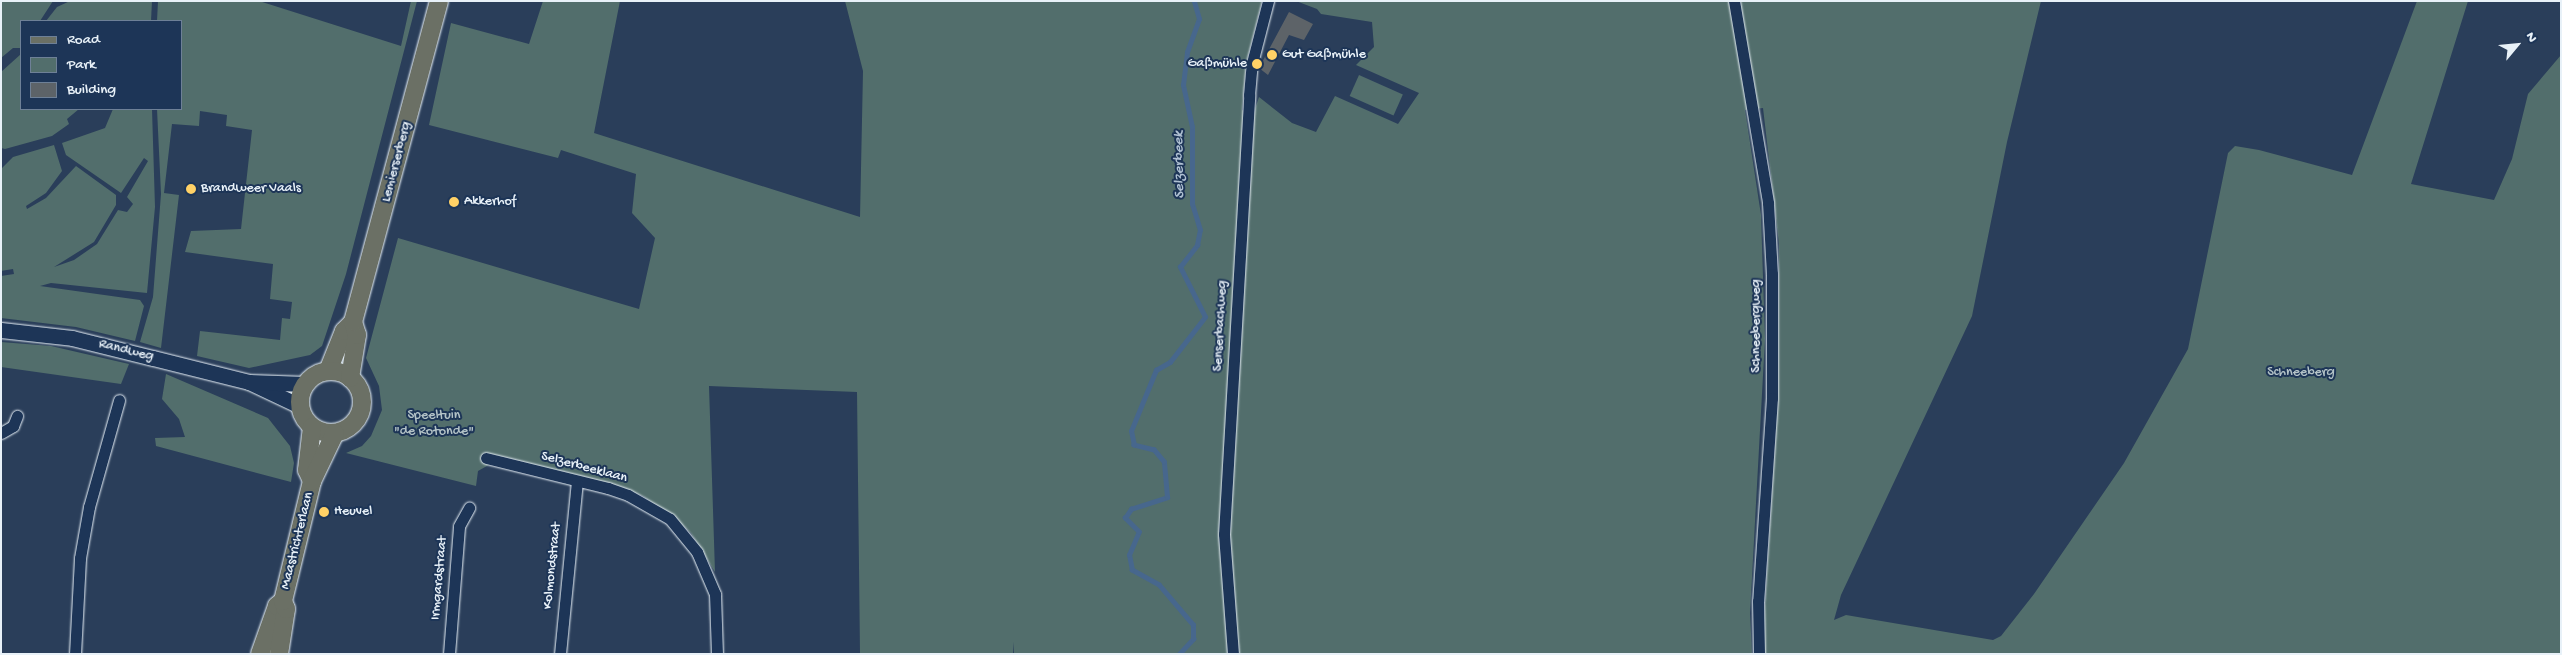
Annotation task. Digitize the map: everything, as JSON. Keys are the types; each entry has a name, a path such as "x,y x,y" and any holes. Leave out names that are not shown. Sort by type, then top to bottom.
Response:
{"main road":[{"name":"Lemierserberg","path":"328,371 344,331 353,322 439,1"},
{"name":"Lemierserberg","path":"350,378 357,335 353,322"},
{"name":"Randweg","path":"1,330 72,338 249,382 300,406"},
{"path":"328,371 350,378 360,393 361,410 351,426 335,433 312,427 300,406 306,384 328,371"},
{"name":"Randweg","path":"249,382 306,384"},
{"name":"Maastrichterlaan","path":"312,427 307,470 312,481"},
{"name":"Maastrichterlaan","path":"279,654 286,609 283,601 312,481 335,433"},
{"name":"Maastrichterlaan","path":"260,654 277,606 283,601"}],"street":[{"name":"Senserbachweg","path":"1233,654 1225,573 1225,524 1249,95 1252,63 1268,1"},
{"name":"Schneebergweg","path":"1734,1 1766,184 1772,274 1772,398 1758,601 1759,654"},
{"path":"75,654 80,558 89,507 119,400"},
{"path":"1,433 13,426 17,416"},
{"name":"Selzerbeeklaan","path":"486,458 628,495 670,519 686,535 716,594 717,654"},
{"name":"Kolmondstraat","path":"560,654 577,482"},
{"name":"Irmgardstraat","path":"449,654 459,526 469,508"}],"green space":[{"path":"1,1 53,1 41,20 20,20 20,48 13,48 1,58"},
{"path":"70,1 152,1 151,20 47,20 57,7"},
{"path":"158,1 259,1 401,46 411,1 417,1 346,274 322,346 310,355 249,368 197,356 200,331 280,340 282,318 290,319 292,302 270,299 273,264 185,252 191,231 241,229 252,130 226,126 227,115 200,111 199,126 172,124 164,193 179,195 161,348 140,342 153,297 161,194 157,110 182,110 182,20 157,20"},
{"path":"543,1 620,1 594,133 860,217 863,71 845,1 1262,1 1246,64 1242,110 1253,115 1259,97 1292,123 1316,132 1335,96 1398,124 1419,93 1356,65 1374,47 1372,22 1321,14 1317,9 1296,1 2041,1 2007,142 1972,316 1841,595 1834,620 1846,615 1993,640 2001,636 2034,594 2124,463 2188,349 2228,153 2235,146 2259,150 2352,175 2417,1 2468,1 2411,184 2494,200 2512,159 2528,94 2561,55 2561,654 1762,654 1778,397 1779,244 1763,108 1745,110 1761,215 1765,339 1750,613 1752,654 1014,654 1014,642 1013,654 860,654 857,392 709,386 715,572 691,533 679,522 643,496 614,485 503,457 478,471 476,486 346,453 362,446 371,436 382,410 379,386 366,358 398,238 639,309 655,238 632,213 636,174 561,150 558,158 429,125 451,23 529,44"},
{"path":"20,55 20,110 78,110 67,119 69,124 52,136 5,149 1,148 1,72"},
{"path":"1359,75 1403,95 1393,116 1350,96"},
{"path":"113,110 152,110 155,207 147,293 51,283 40,286 140,300 144,306 135,341 76,327 1,318 1,276 14,274 13,269 1,271 1,169 13,157 54,145 62,171 46,193 26,206 27,209 46,198 76,166 116,195 116,205 94,242 54,267 74,260 97,244 118,210 127,212 133,204 127,197 148,161 144,158 121,193 66,155 62,143 105,128"},
{"path":"1,342 51,346 129,364 121,384 1,367"},
{"path":"166,374 268,418 290,446 294,463 291,482 156,446 155,438 185,437 179,419 162,399"}],"building":[{"name":"Gut Gaßmühle","path":"1289,12 1313,24 1304,40 1289,35 1268,75 1259,68"}],"waterway":[{"name":"Selzerbeek","path":"1179,654 1193,639 1193,625 1159,585 1132,570 1129,555 1139,532 1125,518 1131,509 1167,497 1164,462 1154,450 1134,445 1131,431 1156,370 1170,362 1205,317 1180,267 1197,245 1200,230 1192,204 1192,127 1183,85 1187,52 1199,19 1194,1"}],"place":[{"name":"Gut Gaßmühle","path":"1272,55"},
{"name":"Gaßmühle","path":"1257,64"},
{"name":"Brandweer Vaals","path":"191,189"},
{"name":"Akkerhof","path":"454,202"},
{"name":"Heuvel","path":"324,512"}],"park label":[{"name":"Schneeberg","path":"2301,373"},
{"name":"Speeltuin \"de Rotonde\"","path":"434,424"}]}
